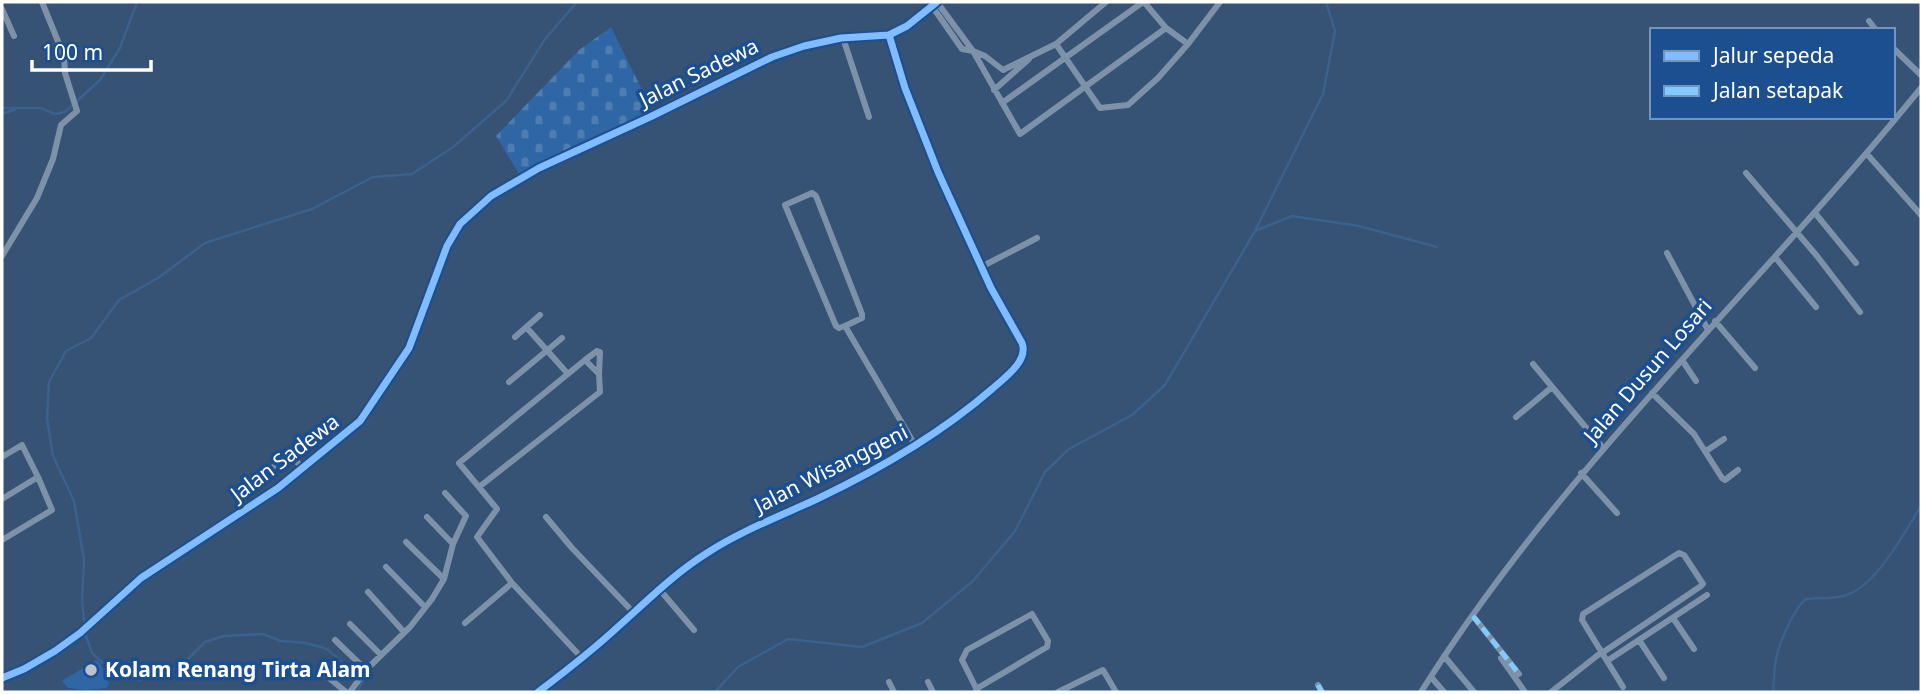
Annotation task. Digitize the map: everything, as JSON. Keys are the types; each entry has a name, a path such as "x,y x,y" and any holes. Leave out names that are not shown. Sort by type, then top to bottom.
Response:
{"street":[{"path":"2,256 37,198 53,159 61,125 76,113 77,107 65,73 64,57 42,2"},
{"path":"1003,70 1056,44 1106,2"},
{"path":"1002,103 1143,2 1166,27 1188,44"},
{"path":"1056,44 1100,108 1128,104 1158,78 1220,2"},
{"path":"889,34 906,26 935,3 962,49 985,56 1003,70 1015,73"},
{"path":"2,9 14,36"},
{"path":"1869,21 1874,28"},
{"path":"973,51 1020,134 1088,87 1166,27"},
{"name":"Jalan Sadewa","path":"2,678 46,658 80,633 142,578 221,527 302,469 360,421 398,366 418,328 447,246 460,223 472,210 539,168 772,57 804,46 843,38 889,34"},
{"name":"Jalan Wisanggeni","path":"538,692 706,554 875,471 916,447 968,410 1019,363 1024,353 1023,343 999,305 933,161 905,88 889,34"},
{"path":"843,38 869,117"},
{"path":"1895,50 1921,75"},
{"path":"995,90 1035,53"},
{"name":"Jalan Dusun Losari","path":"1421,692 1514,557 1581,473 1715,321 1815,214 1921,89"},
{"path":"1867,154 1921,215"},
{"path":"1746,173 1860,312"},
{"path":"812,193 816,196 862,314 862,318 845,326 835,326 785,205 812,193"},
{"path":"1815,214 1856,263"},
{"path":"981,267 1037,239"},
{"path":"1667,253 1708,330"},
{"path":"1775,257 1816,307"},
{"path":"515,337 540,315"},
{"path":"1715,321 1755,368"},
{"path":"845,326 916,447"},
{"path":"527,328 568,374"},
{"path":"509,382 562,338"},
{"path":"479,486 600,392 600,352 597,351 585,360 459,463 497,509 478,537 512,583 581,657"},
{"path":"585,360 599,374"},
{"path":"1682,360 1696,381"},
{"path":"1533,364 1603,448"},
{"path":"1516,417 1552,387"},
{"path":"1652,393 1694,434 1723,479 1738,470"},
{"path":"1706,451 1724,439"},
{"path":"2,457 22,445 52,510 2,540"},
{"path":"263,475 291,453 302,469"},
{"path":"1581,473 1617,513"},
{"path":"2,499 38,477"},
{"path":"323,673 350,691 364,672 425,607 444,579 453,544 466,516 445,493"},
{"path":"427,517 453,544"},
{"path":"546,517 580,558 633,612"},
{"path":"406,542 444,579"},
{"path":"1551,692 1602,653 1703,584 1682,553 1583,614 1582,620 1602,653 1623,687"},
{"path":"386,567 425,607"},
{"path":"465,622 512,583"},
{"path":"660,590 694,630"},
{"path":"368,592 404,632"},
{"path":"1607,661 1707,595"},
{"path":"1032,614 1049,646 977,691 962,660 965,652 1032,614"},
{"path":"1472,616 1519,674"},
{"path":"1673,618 1694,649"},
{"path":"350,624 381,655"},
{"path":"335,640 364,672"},
{"path":"1639,640 1664,678"},
{"path":"1444,656 1474,692"},
{"path":"1501,658 1525,692"},
{"path":"1058,692 1071,689 1103,670 1115,692"},
{"path":"1431,677 1444,692"},
{"path":"889,682 894,692"},
{"path":"928,682 933,692"},
{"path":"1318,685 1322,692"}],"green space":[{"path":"611,27 652,110 519,174 496,136 579,50"},
{"name":"Kolam Renang Tirta Alam","path":"96,660 101,664 109,684 106,688 68,688 62,681"}],"waterway":[{"path":"2,108 41,108 55,114 65,112 100,80 120,48 137,2"},
{"path":"357,692 363,681 327,649 306,643 281,641 263,634 224,636 205,642 185,662 165,675 138,680 103,663 92,653 86,636 82,601 84,560 74,501 53,456 47,419 49,382 66,351 91,338 119,300 158,278 205,243 312,209 373,177 412,174 453,147 506,101 545,39 577,2"},
{"path":"1256,229 1323,94 1335,31 1326,2"},
{"path":"2,114 16,109"},
{"path":"715,692 738,667 788,639 862,647 922,623 973,581 1015,531 1045,472 1069,449 1132,415 1165,385 1255,231 1292,216 1359,226 1437,247"},
{"path":"1773,692 1778,652 1788,626 1801,604 1806,599 1844,596 1860,588 1890,555 1921,506"}],"marked path":[{"path":"1473,616 1519,674"},
{"path":"1318,685 1322,692"}],"cycle path":[{"path":"2,678 55,651 80,633 141,578 278,488 360,421 409,348 447,246 460,224 491,196 539,168 772,57 804,46 841,38 889,35 907,26 937,2"},
{"path":"538,692 695,561 733,538 840,488 908,450 972,406 1019,363 1022,343 991,288 938,172 905,88 889,35"}],"place":[{"name":"Kolam Renang Tirta Alam","path":"91,670"}]}
